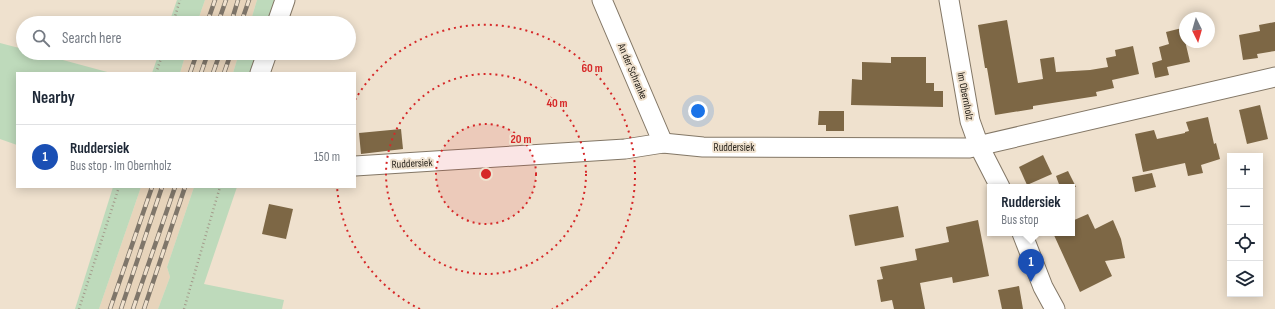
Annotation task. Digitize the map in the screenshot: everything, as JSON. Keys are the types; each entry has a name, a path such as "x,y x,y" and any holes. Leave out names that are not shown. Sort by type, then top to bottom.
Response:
{"street":[{"path":"279,16 285,0"},
{"name":"An der Schranke","path":"602,0 663,142"},
{"name":"Im Obernholz","path":"949,0 970,121 979,146 998,184"},
{"path":"260,72 265,60"},
{"name":"Ruddersiek","path":"356,166 625,149 663,142 703,147 969,148 1275,77"},
{"path":"1023,236 1055,309"}],"path":[{"path":"175,16 180,0"},
{"path":"156,72 161,60"},
{"path":"78,309 119,188"},
{"path":"184,309 220,188"}],"shaded area":[{"path":"205,0 257,0 252,16 199,16"},
{"path":"184,60 237,60 233,72 180,72"},
{"path":"141,188 194,188 167,267 170,277 158,309 99,309"}],"green space":[{"path":"177,0 205,0 199,16 171,16"},
{"path":"257,0 278,0 273,16 252,16"},
{"path":"0,43 16,47 16,60 63,60 107,72 16,72 16,145 0,139"},
{"path":"157,60 184,60 180,72 152,72"},
{"path":"237,60 259,60 254,72 233,72"},
{"path":"113,188 141,188 99,309 75,309"},
{"path":"194,188 237,188 204,284 284,300 282,309 158,309 170,277 167,267"}],"building":[{"path":"1007,20 1018,83 1043,79 1040,59 1054,57 1056,72 1090,70 1108,67 1106,58 1116,56 1115,50 1133,46 1139,74 1112,80 1114,88 1096,92 1097,96 1033,106 1033,109 995,115 978,25"},
{"path":"1275,22 1275,51 1257,54 1258,58 1243,60 1239,35 1260,31 1259,25"},
{"path":"1179,29 1179,48 1187,48 1190,62 1167,67 1169,75 1155,78 1152,63 1162,60 1159,47 1169,44 1166,32"},
{"path":"891,57 926,57 926,83 934,83 934,91 943,91 943,107 851,105 852,79 862,80 862,62 891,63"},
{"path":"1260,105 1268,139 1247,144 1239,110"},
{"path":"819,111 844,111 844,131 826,131 826,125 818,125"},
{"path":"1208,117 1214,144 1216,143 1220,159 1201,165 1203,173 1188,176 1185,163 1143,172 1135,134 1154,130 1157,139 1185,133 1189,131 1186,122"},
{"path":"401,129 403,149 361,154 359,133"},
{"path":"1043,155 1052,174 1027,184 1019,167"},
{"path":"1068,171 1074,184 1059,184 1056,176"},
{"path":"1152,173 1156,187 1135,192 1132,177"},
{"path":"269,204 293,209 286,239 262,234"},
{"path":"898,206 904,237 855,246 849,215"},
{"path":"1088,214 1095,229 1113,220 1121,239 1125,258 1105,261 1112,276 1080,292 1054,236 1075,236 1075,220"},
{"path":"978,220 989,276 953,283 952,277 920,283 925,309 894,309 892,300 881,302 877,280 883,279 880,267 917,260 915,249 949,242 946,227"},
{"path":"1019,286 1023,309 1002,309 998,290"}],"railway":[{"path":"209,16 215,0"},
{"path":"220,16 226,0"},
{"path":"233,16 238,0"},
{"path":"243,16 249,0"},
{"path":"190,72 195,60"},
{"path":"201,72 206,60"},
{"path":"213,72 218,60"},
{"path":"224,72 229,60"},
{"path":"110,309 152,188"},
{"path":"121,309 162,188"},
{"path":"133,309 175,188"},
{"path":"144,309 185,188"}],"place":[{"name":"Ruddersiek","path":"1031,282"}]}
